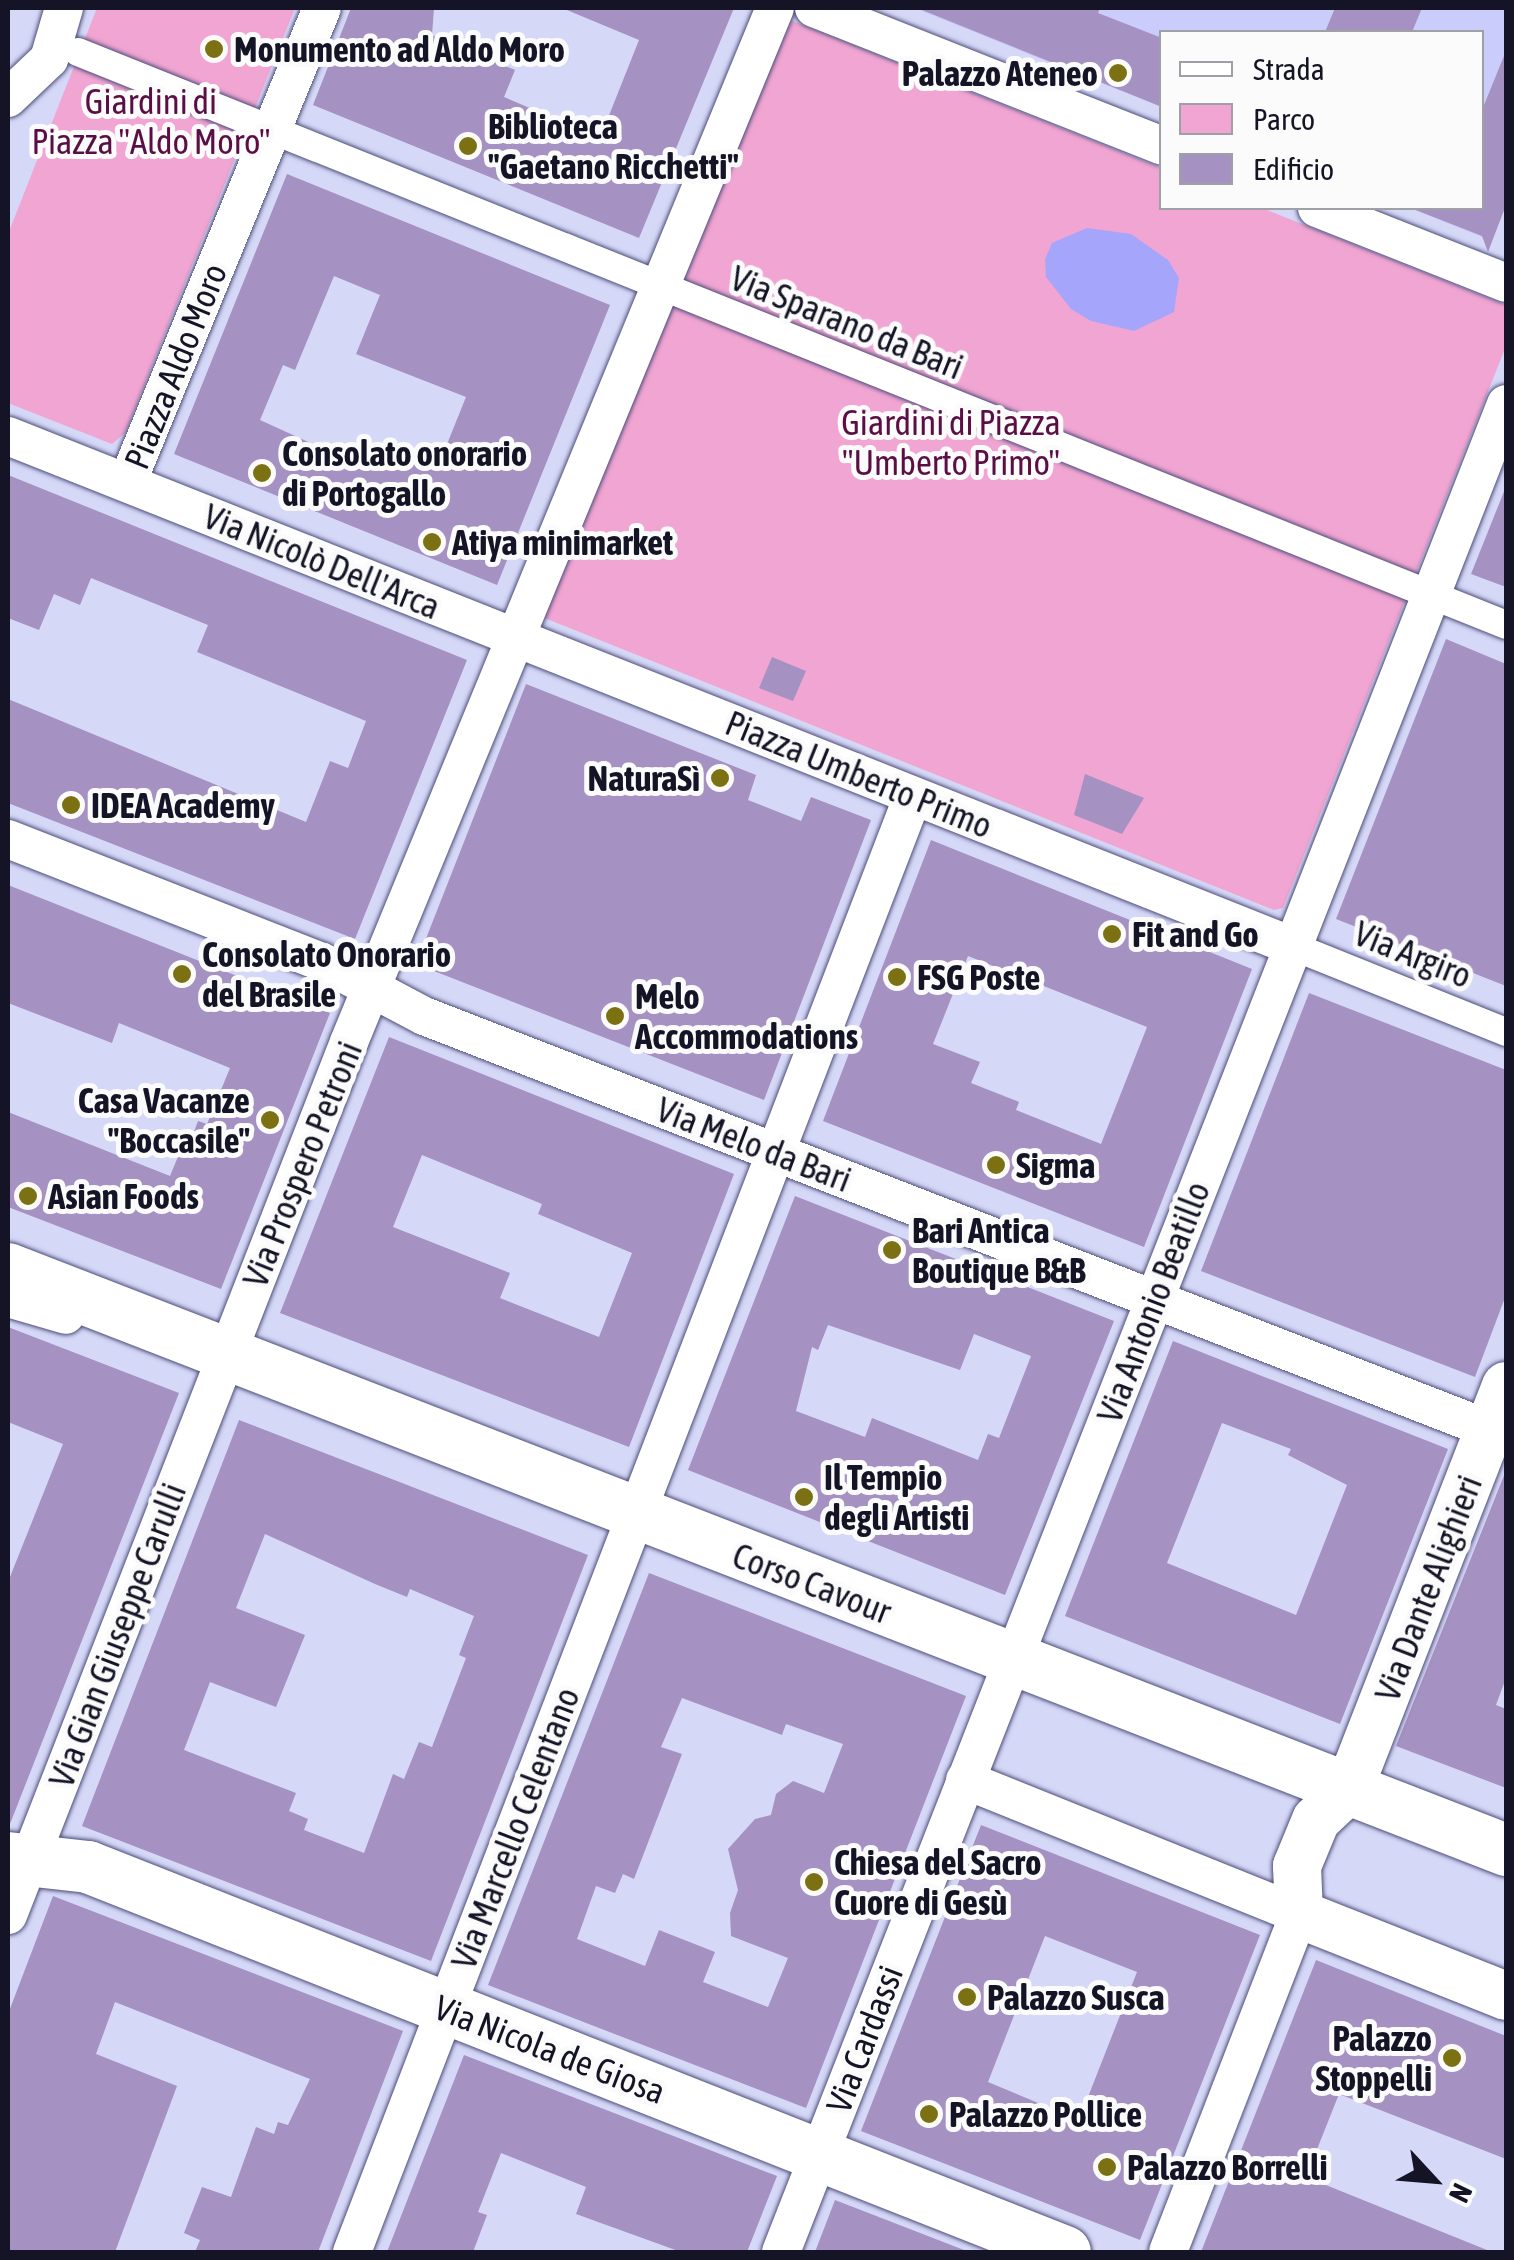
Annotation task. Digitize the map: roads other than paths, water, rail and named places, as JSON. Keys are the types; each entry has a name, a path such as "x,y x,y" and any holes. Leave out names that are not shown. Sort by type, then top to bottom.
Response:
{"main road":[{"name":"Corso Cavour","path":"8,1269 1506,1850"},
{"name":"Via Nicola de Giosa","path":"15,1854 88,1867 1065,2252"}],"street":[{"path":"8,98 49,59 64,8"},
{"name":"Piazza Aldo Moro","path":"8,436 127,483 322,8"},
{"path":"518,640 774,8"},
{"path":"814,8 1159,145"},
{"path":"78,52 272,130"},
{"name":"Via Sparano da Bari","path":"272,130 1506,625"},
{"path":"1322,210 1506,284"},
{"path":"1292,946 1506,404"},
{"name":"Via Nicolò Dell'Arca","path":"127,483 518,640"},
{"name":"Piazza Umberto Primo","path":"518,640 1292,946"},
{"name":"Via Prospero Petroni","path":"226,1356 518,640"},
{"name":"Via Marcello Celentano","path":"352,2252 913,796"},
{"name":"Via Melo da Bari","path":"8,839 322,962 373,991 1498,1433"},
{"name":"Via Argiro","path":"1292,946 1506,1032"},
{"name":"Via Antonio Beatillo","path":"1013,1658 1292,946"},
{"name":"Corso Cavour","path":"8,1298 62,1315 118,1312"},
{"name":"Via Gian Giuseppe Carulli","path":"8,1915 15,1854 226,1356"},
{"name":"Via Dante Alighieri","path":"1349,1790 1498,1433 1506,1386"},
{"name":"Via Cardassi","path":"781,2252 1013,1658"},
{"path":"965,1780 1506,1996"},
{"path":"1168,2252 1299,1914 1297,1866 1304,1838 1349,1790"}],"water":[{"path":"1087,228 1131,234 1168,260 1179,278 1174,312 1134,331 1091,321 1071,309 1046,277 1045,259 1052,243"}],"place":[{"name":"Monumento ad Aldo Moro","path":"214,49"},
{"name":"Palazzo Ateneo","path":"1118,73"},
{"name":"Biblioteca \"Gaetano Ricchetti\"","path":"468,146"},
{"name":"Consolato onorario di Portogallo","path":"262,473"},
{"name":"Atiya minimarket","path":"432,542"},
{"name":"NaturaSì","path":"720,778"},
{"name":"IDEA Academy","path":"71,805"},
{"name":"Fit and Go","path":"1112,934"},
{"name":"Consolato Onorario del Brasile","path":"182,974"},
{"name":"FSG Poste","path":"897,977"},
{"name":"Melo Accommodations","path":"615,1016"},
{"name":"Casa Vacanze \"Boccasile\"","path":"270,1120"},
{"name":"Sigma","path":"996,1165"},
{"name":"Asian Foods","path":"28,1196"},
{"name":"Bari Antica Boutique B&B","path":"892,1250"},
{"name":"Il Tempio degli Artisti","path":"804,1497"},
{"name":"Chiesa del Sacro Cuore di Gesù","path":"814,1882"},
{"name":"Palazzo Susca","path":"967,1997"},
{"name":"Palazzo Stoppelli","path":"1452,2058"},
{"name":"Palazzo Pollice","path":"929,2114"},
{"name":"Palazzo Borrelli","path":"1107,2167"}],"park label":[{"name":"Giardini di Piazza \"Aldo Moro\"","path":"151,121"},
{"name":"Giardini di Piazza \"Umberto Primo\"","path":"951,442"}]}
